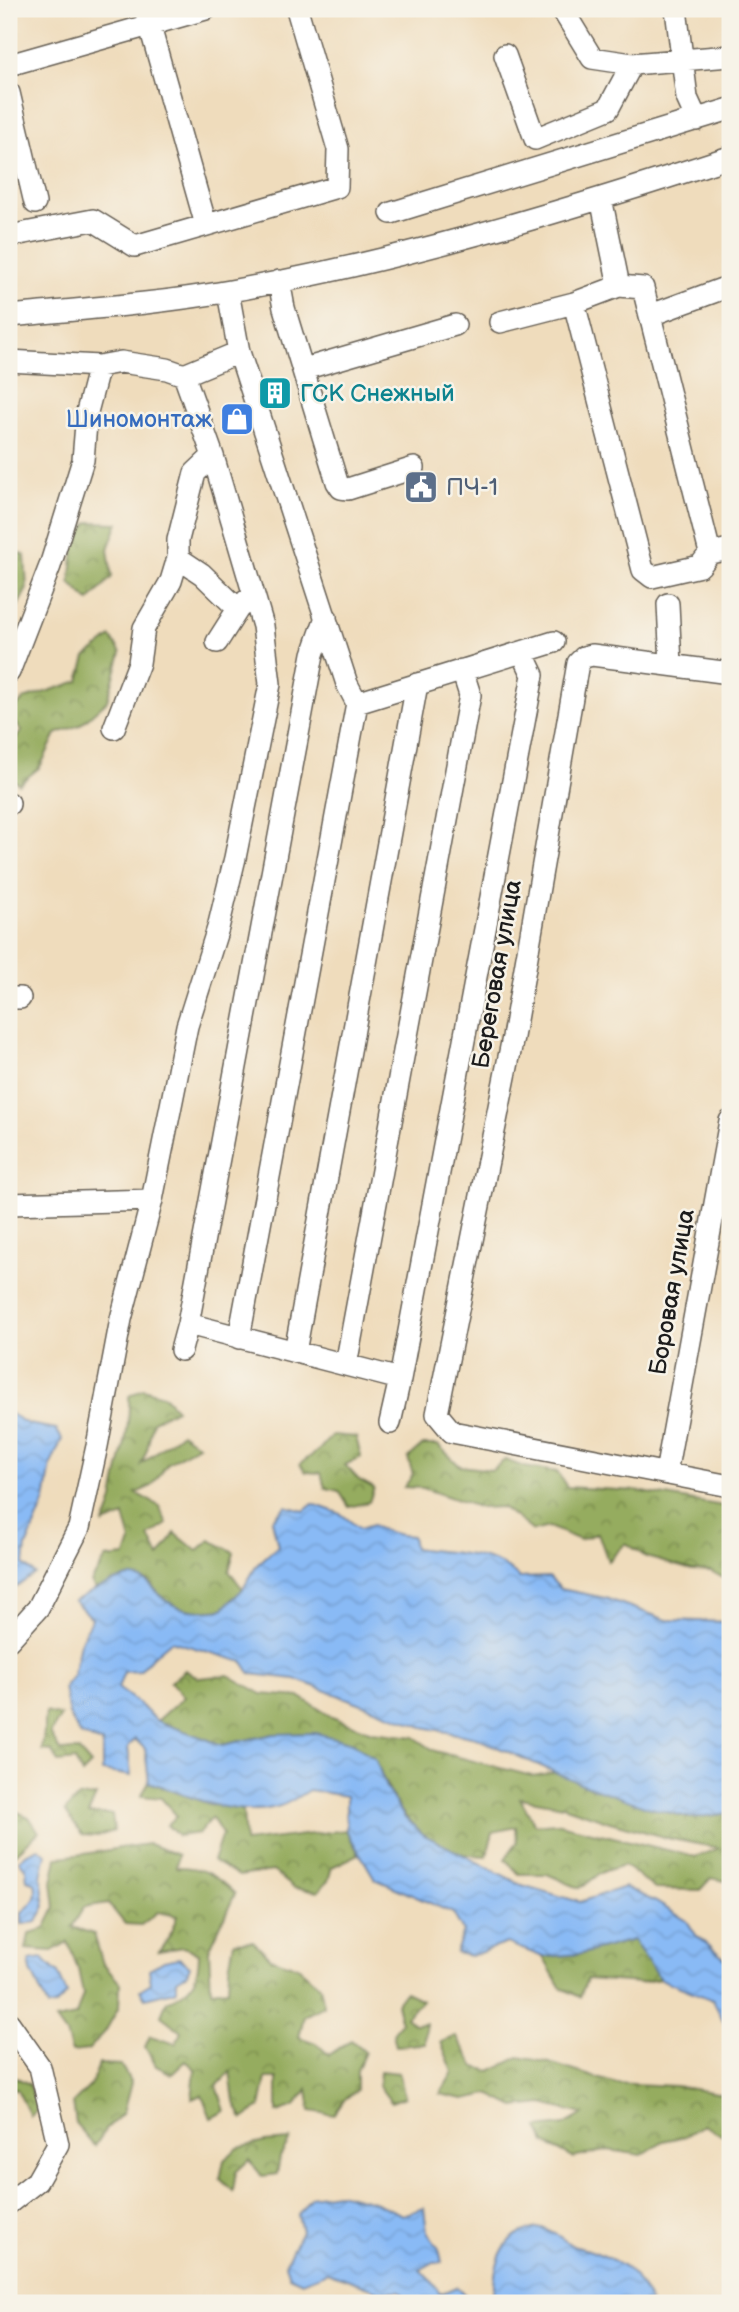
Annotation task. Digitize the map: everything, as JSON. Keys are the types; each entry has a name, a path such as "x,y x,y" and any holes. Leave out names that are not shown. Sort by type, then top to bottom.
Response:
{"street":[{"path":"9,65 147,17 206,9"},
{"path":"9,236 93,220 135,246 337,187 338,149 298,9"},
{"path":"562,9 592,58 632,64 730,56"},
{"path":"676,9 687,98 697,120"},
{"path":"147,17 206,225"},
{"path":"505,55 535,139 608,109 632,64"},
{"path":"9,93 35,202"},
{"path":"391,213 730,109"},
{"path":"9,316 228,292 377,261 601,198 730,157"},
{"path":"601,198 619,286"},
{"path":"279,281 284,308 341,488 348,489 414,468"},
{"path":"500,323 574,303 619,286 643,288 720,551 700,566 652,577 643,570 574,303"},
{"path":"651,314 730,286"},
{"path":"228,292 239,352 346,684 357,703 239,1338"},
{"path":"304,369 455,325"},
{"path":"9,361 99,366 121,362 167,369 184,375 239,352"},
{"path":"9,673 14,642 50,566 83,460 87,412 99,366"},
{"path":"9,1640 38,1608 79,1528 121,1319 152,1200 187,1026 218,928 235,858 270,684 263,626 213,456 184,375"},
{"path":"114,729 139,663 144,628 171,581 195,473 213,456"},
{"path":"178,558 202,574 238,609"},
{"path":"217,642 238,609 254,594"},
{"path":"668,604 671,665"},
{"path":"181,1350 313,654 326,617"},
{"path":"357,703 554,642"},
{"path":"390,1423 533,675 522,652"},
{"name":"Береговая улица","path":"666,1473 452,1432 437,1415 513,1037 578,663 584,657 592,655 730,673"},
{"path":"346,1365 470,695 462,670"},
{"path":"295,1352 417,684"},
{"name":"Боровая улица","path":"666,1473 730,1121"},
{"path":"9,1204 152,1200"},
{"path":"188,1324 400,1378"},
{"path":"666,1473 730,1486"},
{"path":"9,2023 40,2067 58,2144 37,2180 9,2203"}],"green space":[{"path":"89,522 118,523 108,549 112,577 89,601 70,583 75,540"},
{"path":"9,550 25,555 27,589 9,622"},
{"path":"111,637 121,653 107,701 80,725 56,734 40,767 19,784 9,776 9,746 22,731 9,714 24,699 79,681 86,657"},
{"path":"143,1389 163,1395 176,1409 153,1421 141,1464 181,1433 198,1445 167,1464 152,1486 136,1493 159,1506 167,1524 149,1536 159,1557 175,1533 197,1551 210,1540 234,1552 229,1571 243,1589 224,1609 191,1612 167,1602 147,1581 129,1577 95,1589 91,1582 106,1558 126,1556 131,1541 124,1516 104,1524 124,1447 129,1396"},
{"path":"332,1435 356,1437 361,1457 345,1465 359,1480 374,1488 369,1502 349,1507 339,1491 325,1488 321,1473 306,1472 300,1464 319,1450"},
{"path":"423,1445 438,1445 460,1466 492,1470 505,1460 524,1467 557,1472 567,1487 637,1491 723,1506 730,1504 730,1582 711,1571 692,1570 646,1557 626,1543 608,1561 598,1533 580,1540 549,1527 533,1531 502,1507 481,1508 423,1488 404,1487 413,1475 408,1458"},
{"path":"185,1670 199,1678 228,1675 262,1694 300,1697 332,1717 372,1732 414,1737 435,1751 532,1776 556,1772 647,1807 691,1818 730,1813 730,1882 711,1878 700,1890 655,1889 624,1865 605,1871 579,1888 547,1874 519,1874 505,1859 517,1842 516,1827 493,1832 487,1856 459,1853 426,1837 415,1827 396,1803 376,1760 274,1734 222,1745 157,1721 184,1697 170,1682","holes":["520,1798 563,1806 671,1839 719,1848 696,1857 555,1823 535,1825"]},
{"path":"46,1712 61,1716 50,1733 60,1751 78,1750 91,1765 82,1774 75,1760 58,1762 51,1751 42,1750"},
{"path":"149,1782 209,1804 243,1810 245,1842 346,1830 359,1854 332,1867 328,1881 318,1892 294,1888 273,1871 239,1876 213,1861 222,1834 212,1818 199,1833 178,1836 167,1825 177,1816 161,1798 141,1796"},
{"path":"96,1796 88,1814 112,1814 114,1831 98,1836 82,1835 65,1811 78,1797"},
{"path":"15,1811 29,1817 39,1832 9,1860 11,1821"},
{"path":"149,1844 178,1855 176,1867 193,1868 208,1873 235,1894 209,1950 211,1991 228,1989 234,1942 253,1941 272,1959 298,1967 320,1986 324,2006 304,2016 299,2037 316,2043 329,2055 351,2040 365,2052 357,2070 357,2090 345,2099 334,2115 310,2111 307,2089 295,2106 277,2112 277,2078 266,2078 260,2107 243,2119 234,2101 230,2072 217,2086 225,2111 211,2118 202,2095 192,2099 195,2069 186,2061 172,2074 156,2066 145,2047 150,2036 176,2044 181,2031 161,2016 167,2001 188,1988 198,1970 199,1953 183,1947 159,1951 169,1937 177,1916 158,1912 141,1925 125,1924 108,1903 84,1907 72,1927 94,1934 103,1964 120,1983 119,2007 105,2032 88,2050 72,2052 66,2034 56,2020 76,2016 83,1994 78,1969 68,1942 52,1951 26,1949 29,1933 45,1929 55,1908 52,1882 57,1857"},
{"path":"633,1939 660,1979 640,1983 587,1979 580,1997 560,1987 543,1957 581,1954"},
{"path":"405,1992 422,2000 406,2017 414,2024 426,2023 425,2044 396,2046 393,2033 401,2023 396,2004"},
{"path":"456,2036 475,2067 491,2071 519,2057 546,2062 613,2083 676,2086 723,2094 730,2099 730,2140 704,2125 686,2136 663,2141 642,2155 608,2150 573,2158 545,2143 538,2128 564,2125 583,2114 543,2104 515,2107 489,2094 464,2099 440,2094 453,2072 441,2042"},
{"path":"99,2064 121,2065 131,2083 123,2113 106,2129 95,2146 76,2124 73,2103 91,2085"},
{"path":"9,2068 13,2076 29,2084 38,2109 30,2116 17,2089 9,2090"},
{"path":"380,2071 399,2073 405,2097 391,2102 379,2086"},
{"path":"290,2140 280,2157 277,2174 262,2176 249,2160 236,2172 233,2191 220,2179 224,2160 238,2148"}],"water":[{"path":"9,1413 28,1424 56,1429 62,1439 51,1464 45,1501 26,1547 24,1565 35,1574 12,1590 9,1590"},
{"path":"313,1504 341,1514 360,1529 372,1525 391,1533 412,1536 414,1548 484,1558 509,1569 519,1578 549,1577 561,1589 605,1598 667,1620 730,1622 730,1813 691,1818 647,1807 580,1783 476,1738 423,1727 295,1679 251,1674 243,1662 171,1641 140,1671 124,1672 118,1688 157,1721 222,1745 274,1734 316,1733 353,1743 376,1760 386,1788 405,1818 424,1835 522,1885 580,1902 624,1887 656,1902 687,1921 696,1935 730,1963 730,2041 713,2000 660,1979 633,1940 581,1954 543,1957 507,1943 471,1956 456,1953 463,1931 453,1913 375,1879 346,1830 346,1796 309,1790 284,1805 263,1810 213,1804 149,1782 145,1749 135,1739 128,1747 131,1776 102,1771 102,1743 80,1735 69,1715 64,1687 73,1676 80,1643 92,1618 74,1601 109,1583 130,1577 143,1580 165,1600 177,1606 196,1610 223,1609 243,1589 257,1565 278,1546 272,1520 286,1506 304,1511"},
{"path":"39,1848 46,1854 41,1876 45,1906 37,1922 22,1924 22,1912 30,1906 36,1888 35,1883 27,1880 26,1869 19,1860"},
{"path":"42,1958 58,1973 67,1994 55,2006 48,2007 31,1971 29,1960"},
{"path":"179,1958 190,1966 187,1974 177,1980 177,1990 145,1998 140,1990 151,1983 149,1969 164,1961"},
{"path":"338,2193 374,2202 403,2215 424,2208 427,2232 439,2249 442,2262 434,2262 420,2270 440,2294 456,2287 472,2303 408,2303 400,2291 380,2291 327,2272 302,2282 289,2276 285,2264 302,2231 298,2215 311,2197"},
{"path":"544,2228 573,2246 605,2256 622,2265 635,2277 650,2303 491,2303 496,2270 508,2242 520,2233"}],"place":[{"name":"ГСК Снежный","path":"275,393"},
{"name":"Шиномонтаж","path":"237,419"},
{"name":"ПЧ-1","path":"421,487"}]}
